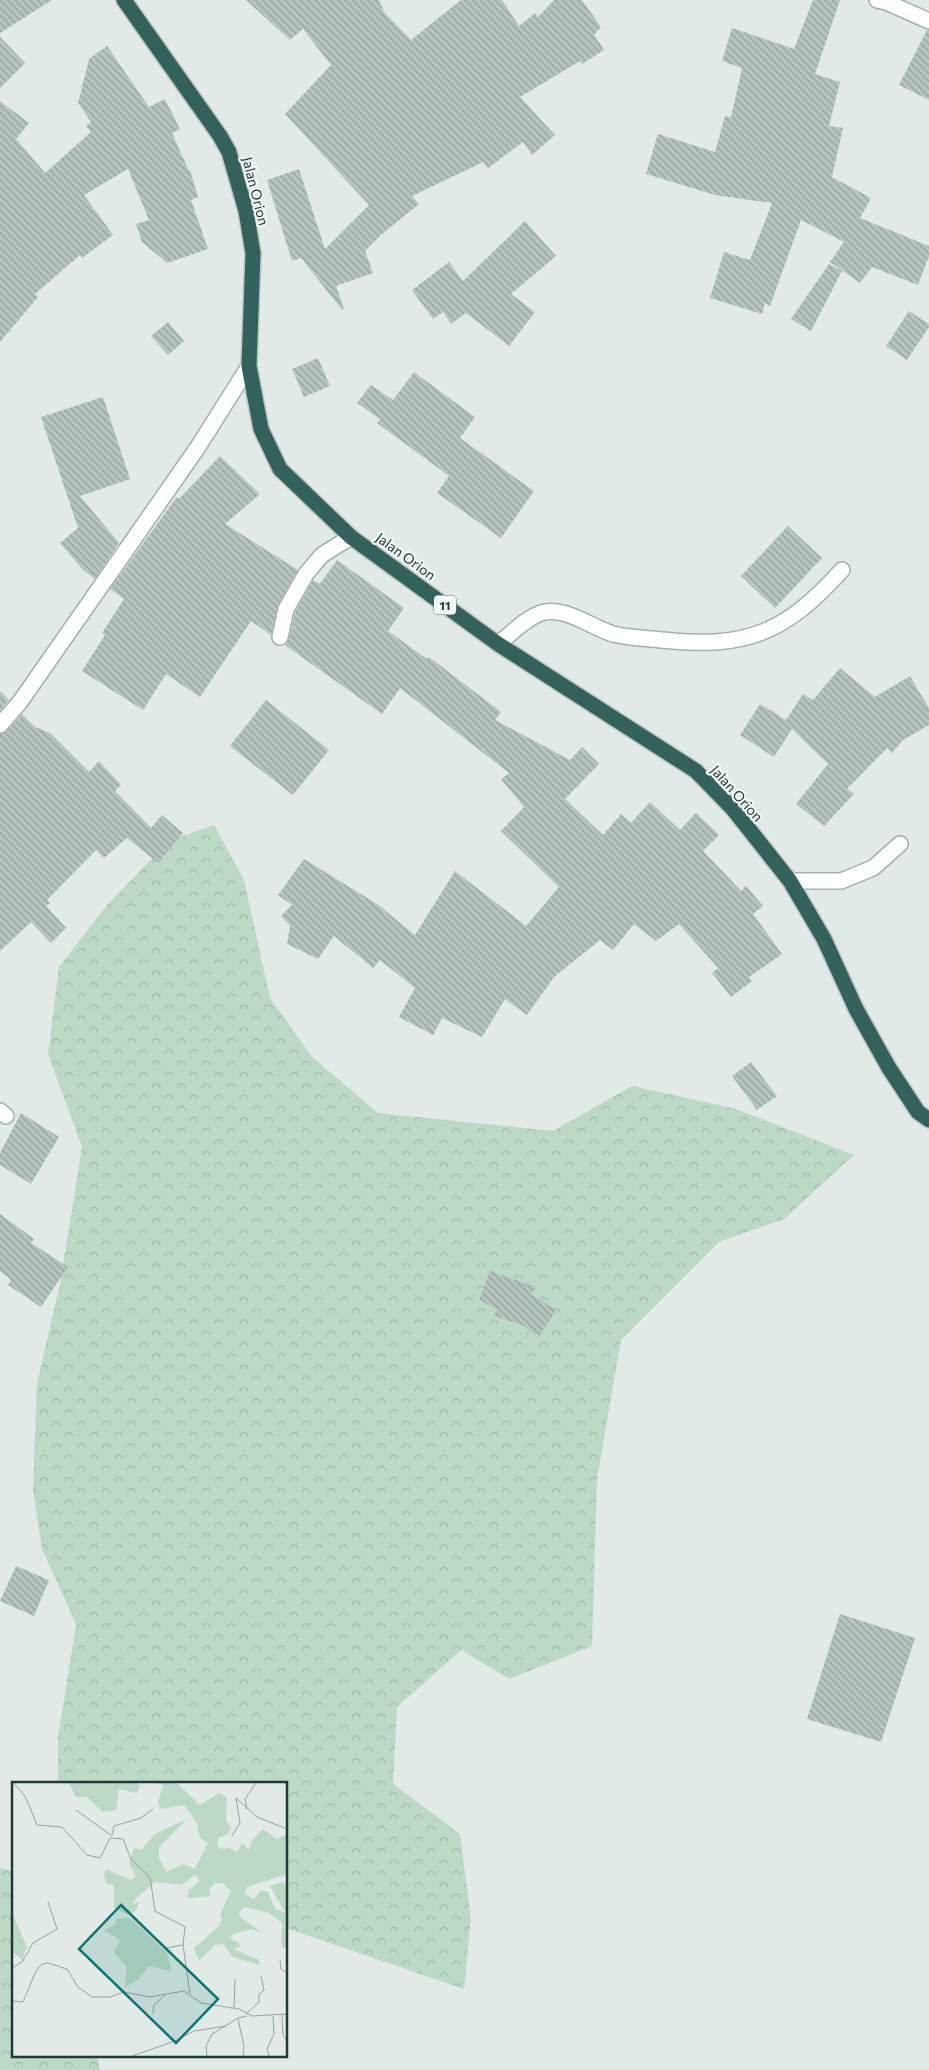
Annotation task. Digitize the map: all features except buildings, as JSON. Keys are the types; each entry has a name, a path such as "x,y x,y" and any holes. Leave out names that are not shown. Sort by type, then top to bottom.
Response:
{"highway":[{"name":"Jalan Orion","path":"124,0 220,136 229,152 246,210 253,253 249,366 261,430 280,469 351,536 498,644 696,771 733,809 790,882 824,939 856,1009 890,1068 918,1112 929,1120"}],"street":[{"path":"877,0 886,2 929,21"},
{"path":"0,725 20,702 198,447 249,366"},
{"path":"280,637 286,609 306,574 322,555 351,536"},
{"path":"498,644 519,627 540,614 551,612 567,615 613,634 695,643 751,637 788,620 821,594 842,570"},
{"path":"790,882 842,881 873,868 900,844"}],"green space":[{"path":"214,825 244,880 270,998 312,1057 378,1113 553,1131 632,1086 733,1108 854,1155 784,1219 719,1242 621,1340 597,1479 592,1646 509,1679 461,1650 397,1707 393,1784 460,1834 471,1919 464,1989 288,1929 288,1782 58,1782 58,1737 76,1624 42,1549 33,1490 37,1383 60,1284 82,1147 48,1054 59,967 108,904 169,841"},
{"path":"0,1868 12,1871 12,2058 97,2058 100,2070 0,2070"}]}
